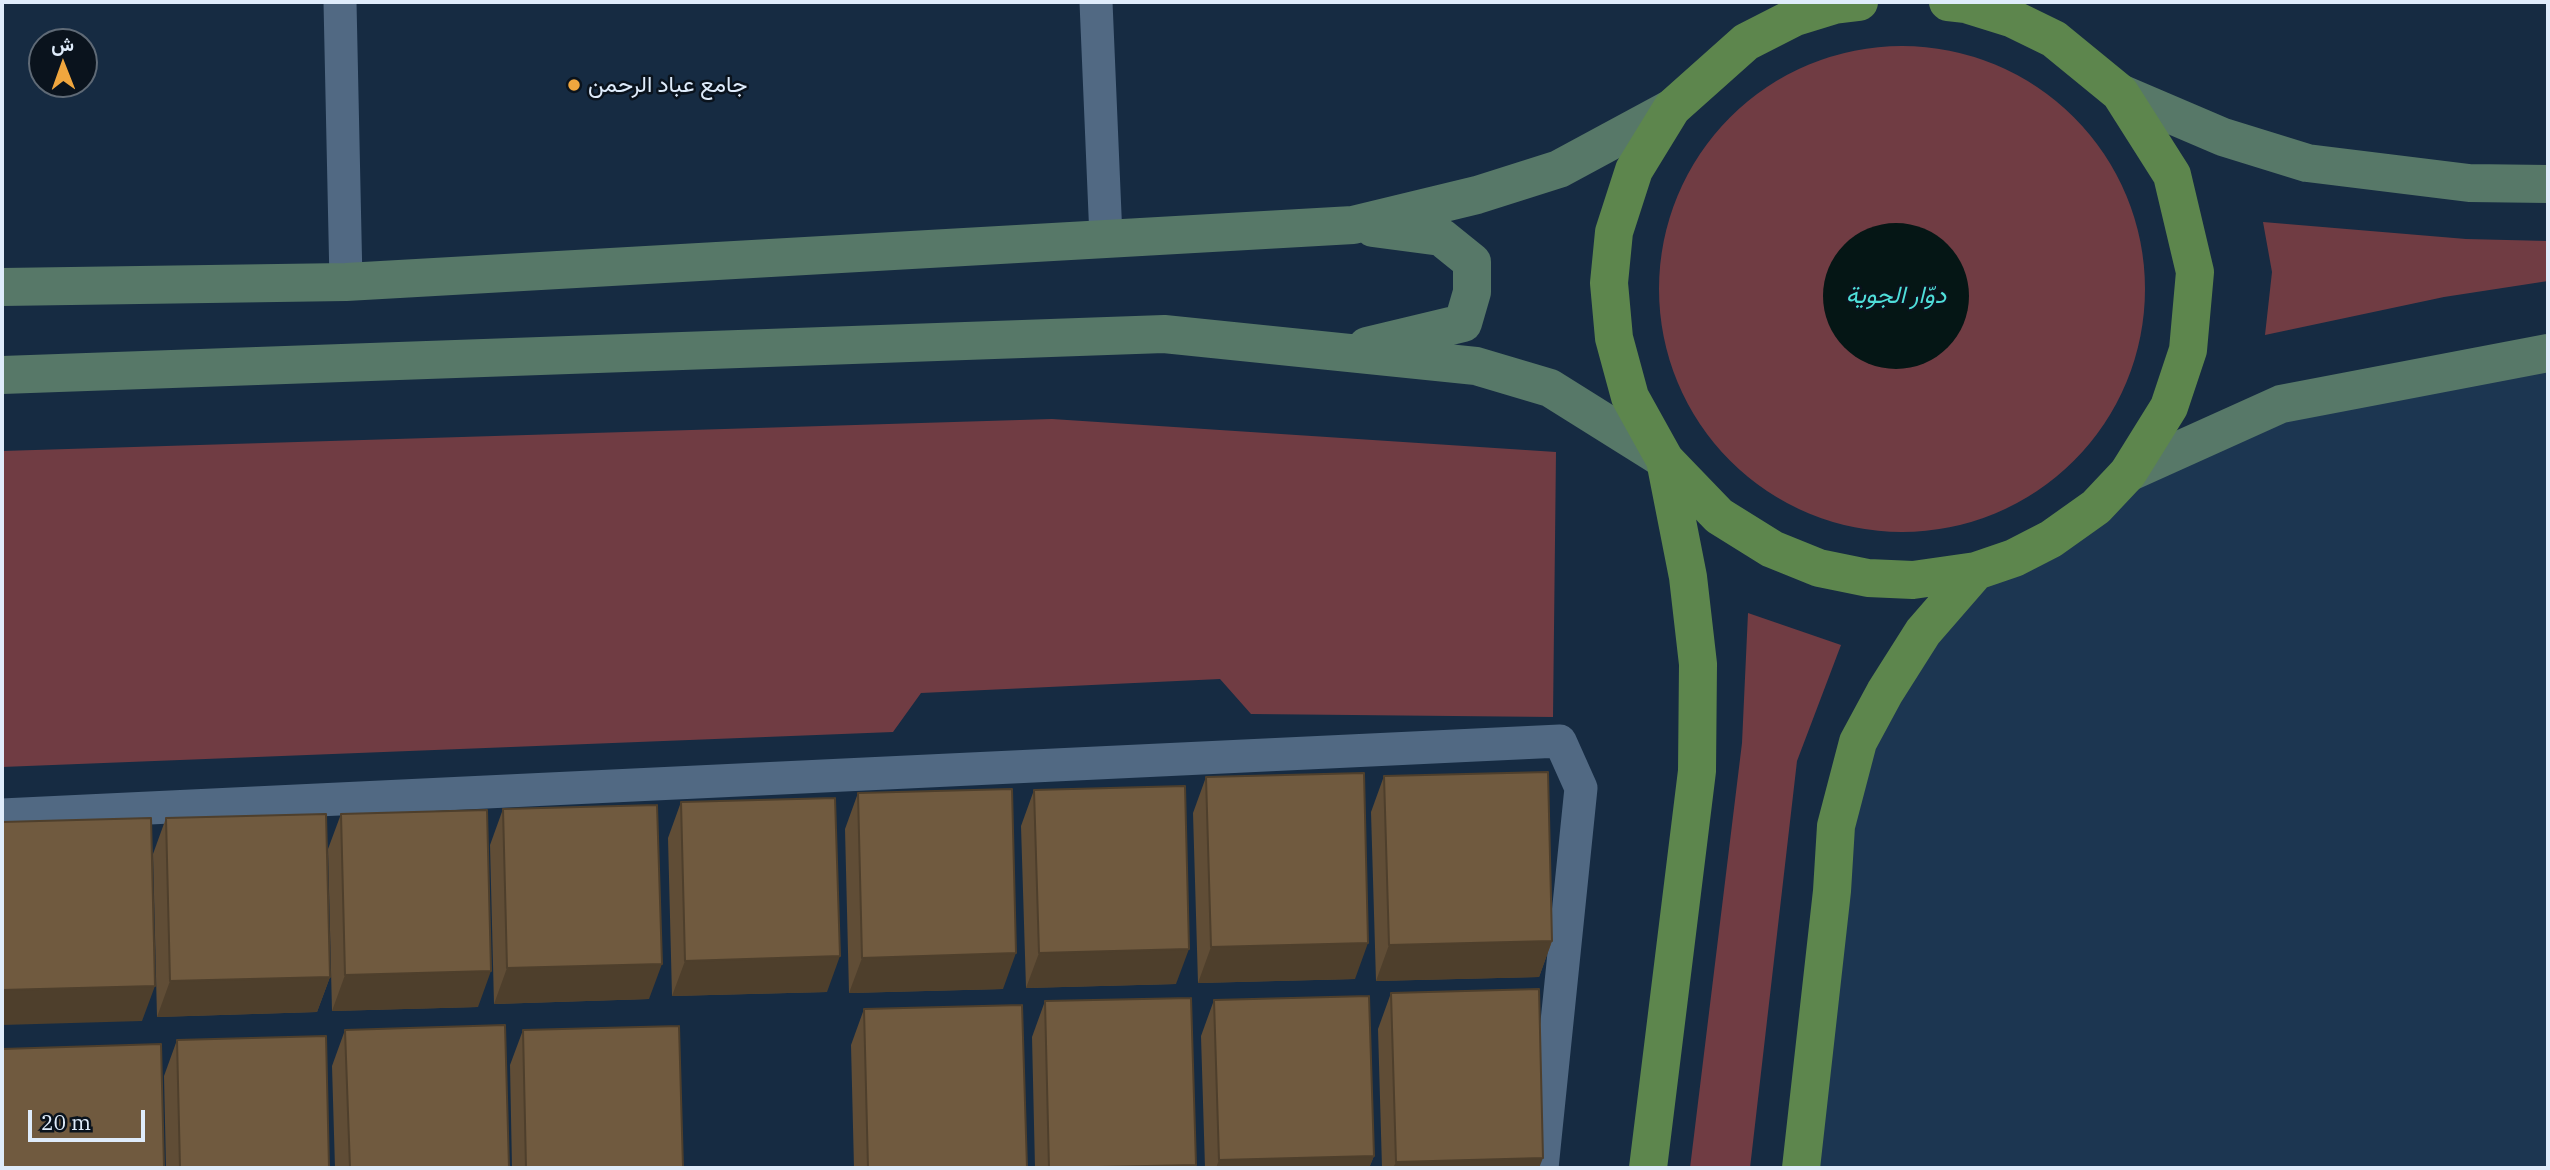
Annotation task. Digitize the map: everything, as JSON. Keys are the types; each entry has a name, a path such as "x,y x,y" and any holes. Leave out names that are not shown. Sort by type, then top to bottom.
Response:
{"main road":[{"path":"1746,42 1762,2"},
{"path":"2,287 346,282 1353,225 1477,195 1559,169 1672,108 1746,42 1795,17 1834,5 1859,2"},
{"path":"1948,2 1966,4 2011,18 2054,39 2120,93 2223,137 2307,163 2469,183 2548,184"},
{"path":"2034,2 2054,39"},
{"path":"2,375 1164,334 1476,366 1550,388 1665,460 1719,516 1772,549 1819,568 1868,578 1913,580 1976,571 2014,558 2051,539 2095,507 2128,473 2169,407 2188,350 2194,272 2172,175 2120,93"},
{"path":"1648,1168 1697,771 1698,664 1689,577 1665,460 1630,397 1614,338 1609,283 1614,232 1634,170 1672,108"},
{"path":"1342,352 1463,323 1472,292 1472,262 1441,237 1353,225"},
{"path":"2128,473 2281,404 2548,353"},
{"path":"1801,1168 1832,891 1836,826 1858,742 1885,692 1923,632 1976,571"}],"street":[{"path":"340,2 346,282"},
{"path":"1096,2 1106,238"},
{"path":"2,815 1560,741 1581,788 1542,1168"}],"shaded area":[{"path":"1902,46 1949,50 1995,64 2037,87 2074,117 2104,154 2127,196 2141,242 2145,289 2141,336 2127,382 2104,424 2074,461 2037,491 1995,514 1949,528 1902,532 1855,528 1809,514 1767,491 1730,461 1700,424 1677,382 1663,336 1659,289 1663,242 1677,196 1700,154 1730,117 1767,87 1809,64 1855,50"},
{"path":"2263,222 2466,239 2548,241 2548,281 2444,297 2265,335 2272,272"},
{"path":"2548,353 2548,1168 1801,1168 1858,742 1976,571 2281,404"},
{"path":"1052,419 1556,452 1553,717 1251,714 1220,679 921,693 893,732 2,767 2,451"},
{"path":"1748,613 1841,645 1797,761 1750,1168 1690,1168 1742,743"}],"water":[{"name":"دوّار الجوية","path":"1896,223 1924,228 1948,244 1964,268 1969,296 1964,324 1948,348 1924,364 1896,369 1868,364 1844,348 1828,324 1823,296 1828,268 1844,244 1868,228"}],"building":[{"path":"1548,772 1552,941 1389,945 1384,776"},
{"path":"1364,773 1368,943 1211,947 1206,777"},
{"path":"1185,786 1189,949 1039,953 1034,790"},
{"path":"1012,789 1016,953 862,958 858,793"},
{"path":"835,798 840,956 685,961 681,802"},
{"path":"657,805 662,964 507,968 503,809"},
{"path":"487,810 491,971 345,975 341,814"},
{"path":"326,814 330,977 170,981 166,818"},
{"path":"151,818 155,986 2,990 2,822"},
{"path":"1539,989 1543,1158 1396,1162 1391,993"},
{"path":"1369,996 1374,1156 1219,1160 1214,1000"},
{"path":"1191,998 1196,1165 1049,1168 1045,1001"},
{"path":"1022,1005 1027,1168 868,1168 864,1009"},
{"path":"505,1025 509,1168 350,1168 345,1030"},
{"path":"679,1026 683,1168 526,1168 523,1030"},
{"path":"326,1036 329,1168 180,1168 177,1040"},
{"path":"161,1044 164,1168 2,1168 2,1049"}],"place":[{"name":"جامع عباد الرحمن","path":"574,85"}]}
